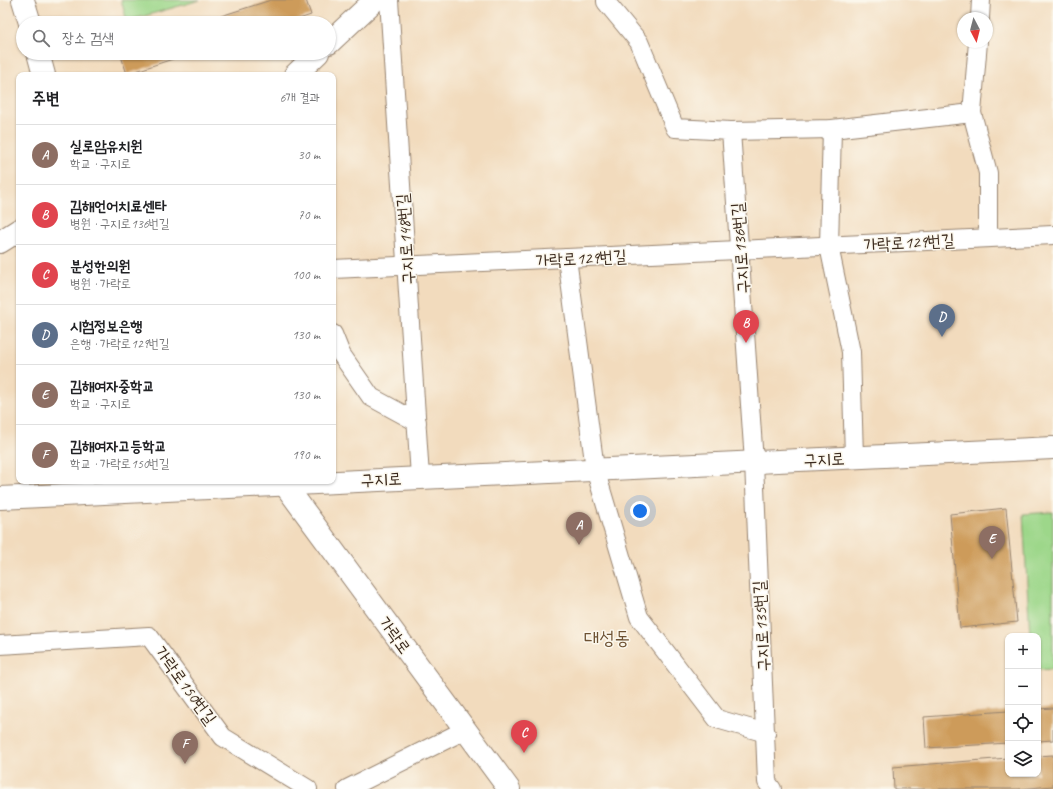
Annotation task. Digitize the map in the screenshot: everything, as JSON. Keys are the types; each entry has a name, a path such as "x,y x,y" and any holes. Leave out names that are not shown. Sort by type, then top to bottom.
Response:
{"main road":[{"path":"23,0 28,16"},
{"path":"336,36 375,0"},
{"path":"40,60 43,72"},
{"path":"299,72 311,60"},
{"path":"0,242 16,232"},
{"name":"구지로","path":"336,480 1053,448"},
{"name":"구지로","path":"0,498 248,484"},
{"name":"가락로","path":"284,484 509,789"}],"street":[{"name":"구지로148번길","path":"389,0 420,477"},
{"path":"606,0 606,2 639,42 675,128 731,131 832,129 972,113"},
{"path":"981,12 982,0"},
{"path":"977,48 972,113 988,173 988,238"},
{"path":"832,129 830,246 851,352 854,457"},
{"name":"구지로136번길","path":"731,131 741,250 754,462"},
{"name":"가락로129번길","path":"336,269 1053,235"},
{"path":"567,258 595,469 639,617 717,719 766,733"},
{"path":"336,342 341,354 371,397 417,422"},
{"name":"구지로135번길","path":"754,462 767,782 772,789"},
{"name":"가락로150번길","path":"0,645 149,636 223,737 308,789"},
{"path":"347,789 465,730"}],"green space":[{"path":"121,0 200,0 144,16 126,16"},
{"path":"1053,512 1053,669 1041,670 1041,633 1030,633 1023,514"}],"building":[{"path":"271,0 306,0 311,15 308,16 221,16"},
{"path":"122,60 170,60 133,72 126,72"},
{"path":"1006,508 1017,622 960,628 950,514"},
{"path":"1053,708 1053,740 1041,741 1041,709"},
{"path":"1005,711 1005,743 926,748 924,717"},
{"path":"1053,755 1053,786 1018,789 894,789 893,767 1005,758 1005,777 1041,777 1041,756"}],"place":[{"name":"시험정보은행","path":"942,337"},
{"name":"김해언어치료센타","path":"746,343"},
{"name":"실로암유치원","path":"579,545"},
{"name":"김해여자중학교","path":"992,559"},
{"name":"분성한의원","path":"524,753"},
{"name":"김해여자고등학교","path":"185,764"}],"district":[{"name":"대성동","path":"607,637"}]}
